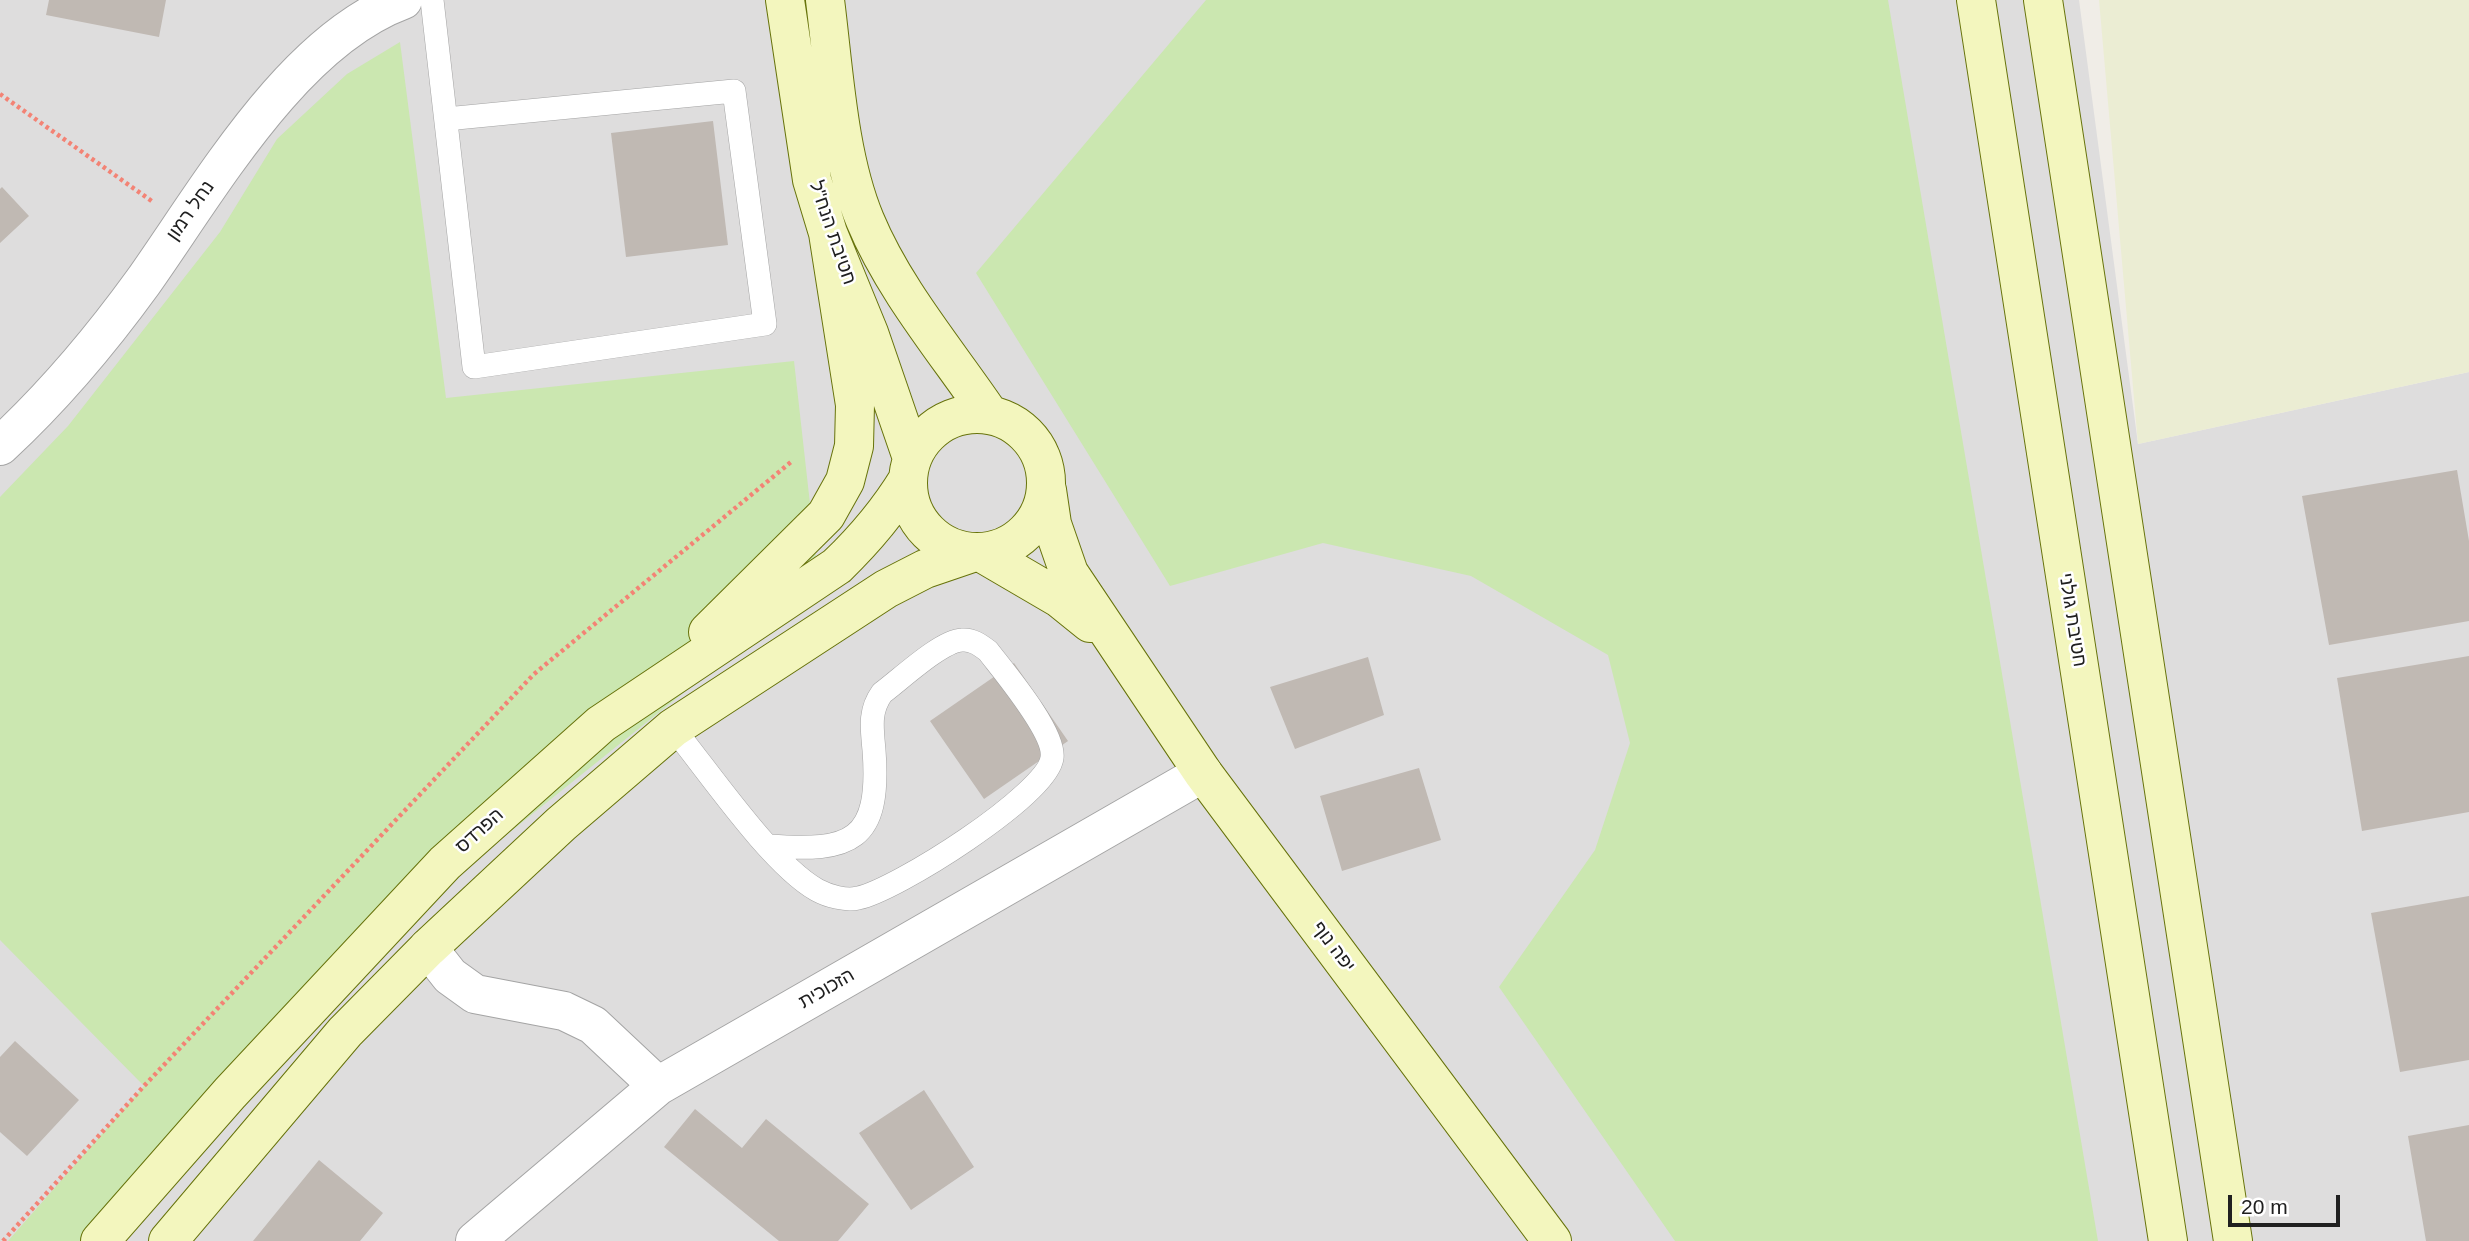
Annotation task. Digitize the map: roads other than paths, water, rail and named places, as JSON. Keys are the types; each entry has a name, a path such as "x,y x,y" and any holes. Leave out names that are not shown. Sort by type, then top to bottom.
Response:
{"street":[{"name":"נחל רמון","path":"0,446 57,388 101,336 249,132 305,68 352,27 402,0"},
{"name":"חטיבת הנח\"ל","path":"785,0 812,180 828,233 869,333 910,468"},
{"name":"חטיבת הנח\"ל","path":"825,0 850,171 865,219 887,263 989,414"},
{"name":"חטיבת גולני","path":"1976,0 2168,1241"},
{"path":"2043,0 2233,1241"},
{"path":"645,694 826,514 845,481 854,446 855,405 828,233"},
{"path":"168,1241 345,1032 428,948 561,824 674,729 886,589 925,569 1006,547 1026,534 1040,514 1047,491 1046,470 1039,449 1026,432 1009,420 989,414 965,414 943,422 924,437 910,468 910,500 928,533 944,544 977,553"},
{"name":"הפרדס","path":"100,1241 230,1093 445,863 601,724 837,566 872,530 910,468"},
{"name":"יפה נוף","path":"1047,491 1052,524 1069,573 1203,773 1552,1241"},
{"name":"יפה נוף","path":"977,553 1059,598 1121,649"},
{"name":"הזכוכית","path":"475,1241 658,1086 1203,773"},
{"path":"428,948 450,976 475,995 564,1011 593,1025 658,1086"}],"lane":[{"path":"432,0 474,367 765,324 734,91 446,119"},
{"path":"674,729 769,846 792,871 818,891 837,898 858,898 937,857 1025,797 1045,774 1053,758 1049,737 988,651 976,642 963,639 947,644 883,693 875,704 872,719 876,772 874,797 863,828 834,846 811,849 769,846"}]}
